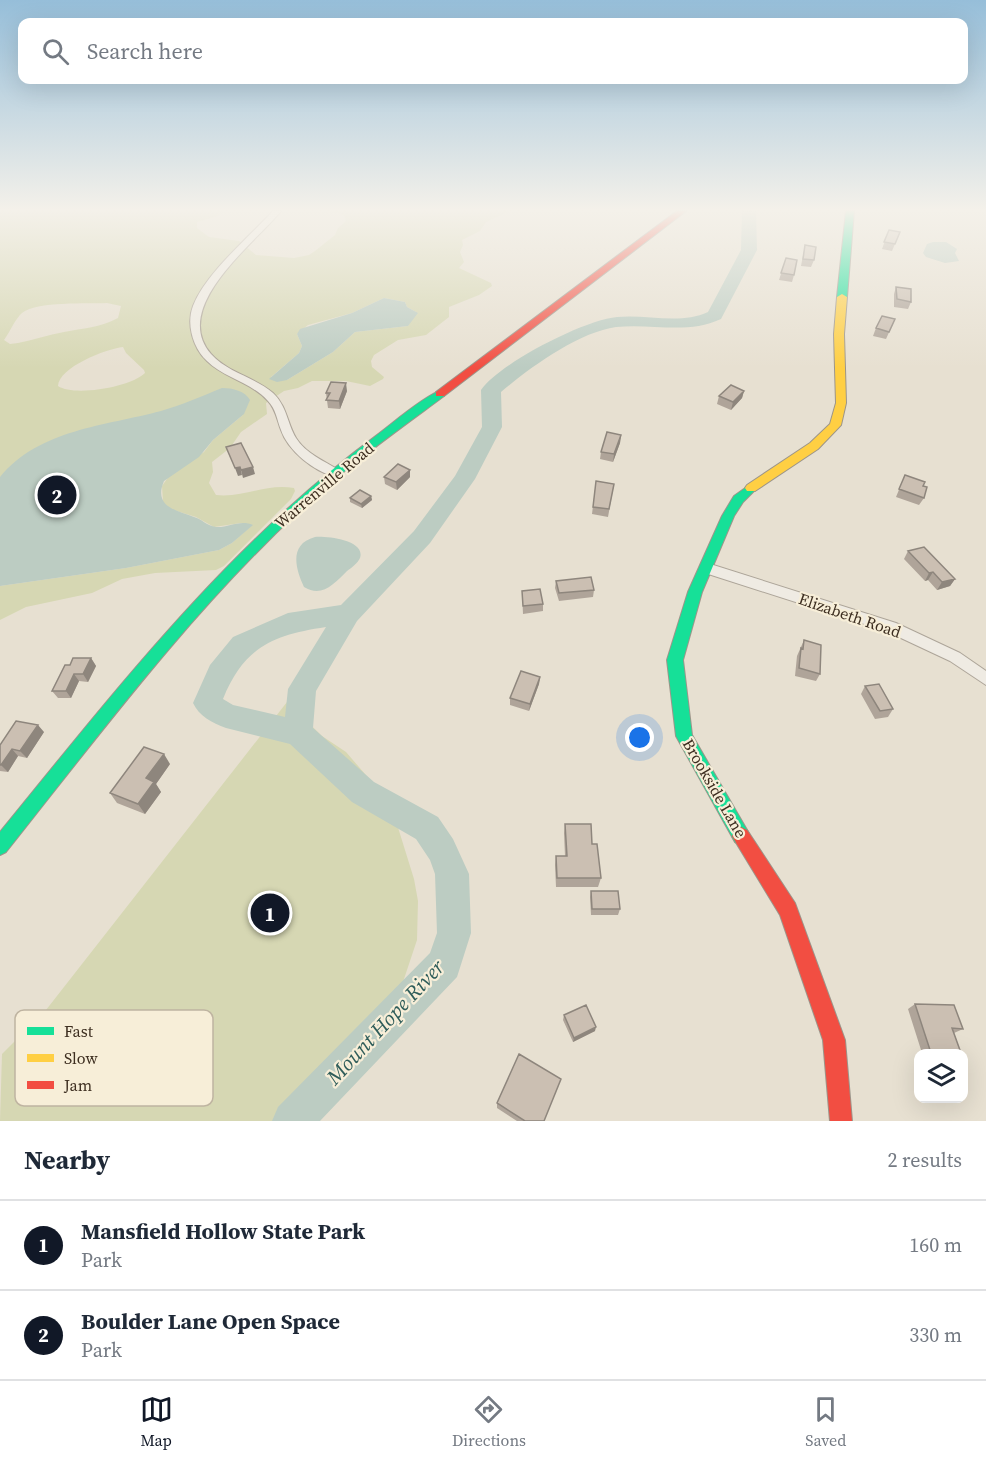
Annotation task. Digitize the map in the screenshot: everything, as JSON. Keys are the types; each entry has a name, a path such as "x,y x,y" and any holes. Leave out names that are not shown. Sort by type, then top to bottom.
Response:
{"street":[{"path":"231,263 209,288 198,305 195,327 199,341 208,356 225,371 272,398 281,411 293,445 310,459 335,473"},
{"name":"Warrenville Road","path":"0,846 171,634 277,524 335,473 613,263"},
{"name":"Brookside Lane","path":"841,1121 834,1040 788,910 723,807 684,736 675,660 695,592 728,516 738,499 762,479 814,446 835,425 841,403 839,334 845,263"},
{"name":"Elizabeth Road","path":"707,568 891,627 955,657 986,679"}],"green space":[{"path":"0,263 463,263 459,268 491,283 492,286 479,295 449,307 449,317 426,335 398,340 374,355 371,361 372,367 384,377 370,386 346,381 312,381 298,388 284,391 266,403 267,414 241,432 230,448 212,462 213,472 209,483 216,495 274,487 294,488 295,491 291,499 224,566 216,570 155,573 122,579 92,593 26,607 0,620 0,586 126,568 219,550 232,543 252,525 241,523 214,527 196,517 170,509 163,502 162,486 169,476 204,452 213,440 244,414 0,583","holes":["384,298 405,302 407,307 416,312 408,326 355,332 333,352 287,380 271,377 299,353 302,346 297,334 308,325 352,313","75,303 107,303 121,306 118,318 105,324 18,343 10,344 4,340 19,316 29,309","123,347 126,353 144,370 145,373 138,378 102,389 76,391 58,386 66,372 84,360"]},
{"path":"287,702 322,736 346,752 384,796 396,821 414,879 418,901 417,940 403,982 374,1032 311,1121 0,1121 2,1054 15,1041 15,1106 213,1106 213,1010 46,1010"}],"shaded area":[{"path":"384,298 405,302 407,307 418,313 408,326 355,332 333,352 287,380 277,382 269,379 299,353 302,346 297,334 300,329 352,313"},
{"path":"222,388 238,391 248,397 250,400 244,414 213,440 199,457 164,481 161,490 162,497 168,506 213,526 221,527 239,523 253,525 232,543 219,550 126,568 0,586 0,477 16,461 54,439 96,426 161,411"},
{"path":"315,537 344,540 357,547 360,552 358,562 337,581 327,588 316,591 304,587 296,558 301,545"}],"building":[{"path":"784,263 796,263 794,275 781,273"},
{"path":"896,287 911,289 911,302 897,299"},
{"path":"882,316 895,319 889,332 876,328"},
{"path":"331,382 346,383 339,401 326,400 330,393 326,393"},
{"path":"731,385 744,391 733,402 719,396"},
{"path":"607,432 621,435 614,454 601,452"},
{"path":"241,443 253,467 241,470 240,467 235,468 226,447"},
{"path":"398,464 410,470 396,482 384,477"},
{"path":"905,475 925,482 923,486 927,487 924,498 899,489"},
{"path":"596,481 614,484 609,509 593,507"},
{"path":"360,490 371,496 361,504 350,498"},
{"path":"924,547 955,579 942,582 933,572 929,573 908,551"},
{"path":"591,577 594,590 559,593 556,581"},
{"path":"540,589 543,604 523,606 522,591"},
{"path":"804,640 821,645 820,674 799,668"},
{"path":"73,658 91,658 83,674 74,674 66,691 52,691 65,665 70,665"},
{"path":"521,671 540,677 530,704 510,698"},
{"path":"879,684 893,709 880,711 865,686"},
{"path":"16,721 38,725 20,751 12,749 0,765 0,745"},
{"path":"144,747 164,754 146,778 154,782 138,804 110,793"},
{"path":"565,824 591,824 592,844 597,844 601,878 557,878 556,856 567,856"},
{"path":"591,891 618,891 620,909 592,909"},
{"path":"915,1004 954,1005 963,1029 952,1028 960,1049 930,1049"},
{"path":"586,1005 596,1027 574,1038 564,1015"},
{"path":"519,1054 561,1079 544,1121 525,1121 497,1103"}],"waterway":[{"name":"Mount Hope River","path":"348,614 422,537 464,479 492,427 491,390 550,349 602,325 627,321 694,322 715,315 742,263"},
{"name":"Mount Hope River","path":"298,733 226,716 207,703 220,673 242,645 288,623 348,614"},
{"name":"Mount Hope River","path":"298,733 302,689 348,614"},
{"name":"Mount Hope River","path":"292,1121 444,964 454,933 452,874 442,850 427,828 363,792 298,733"}],"traffic: fast":[{"path":"842,297 845,263"},
{"path":"0,846 133,681 202,601 295,507 356,457 440,394"},
{"path":"741,836 684,736 675,660 695,592 728,516 738,499 751,488"}],"traffic: slow":[{"path":"751,488 814,446 835,425 841,403 839,334 842,297"}],"traffic: jam":[{"path":"440,394 613,263"},
{"path":"741,836 788,910 834,1040 841,1121"}],"place":[{"name":"Boulder Lane Open Space","path":"57,495"},
{"name":"Mansfield Hollow State Park","path":"270,913"}]}
